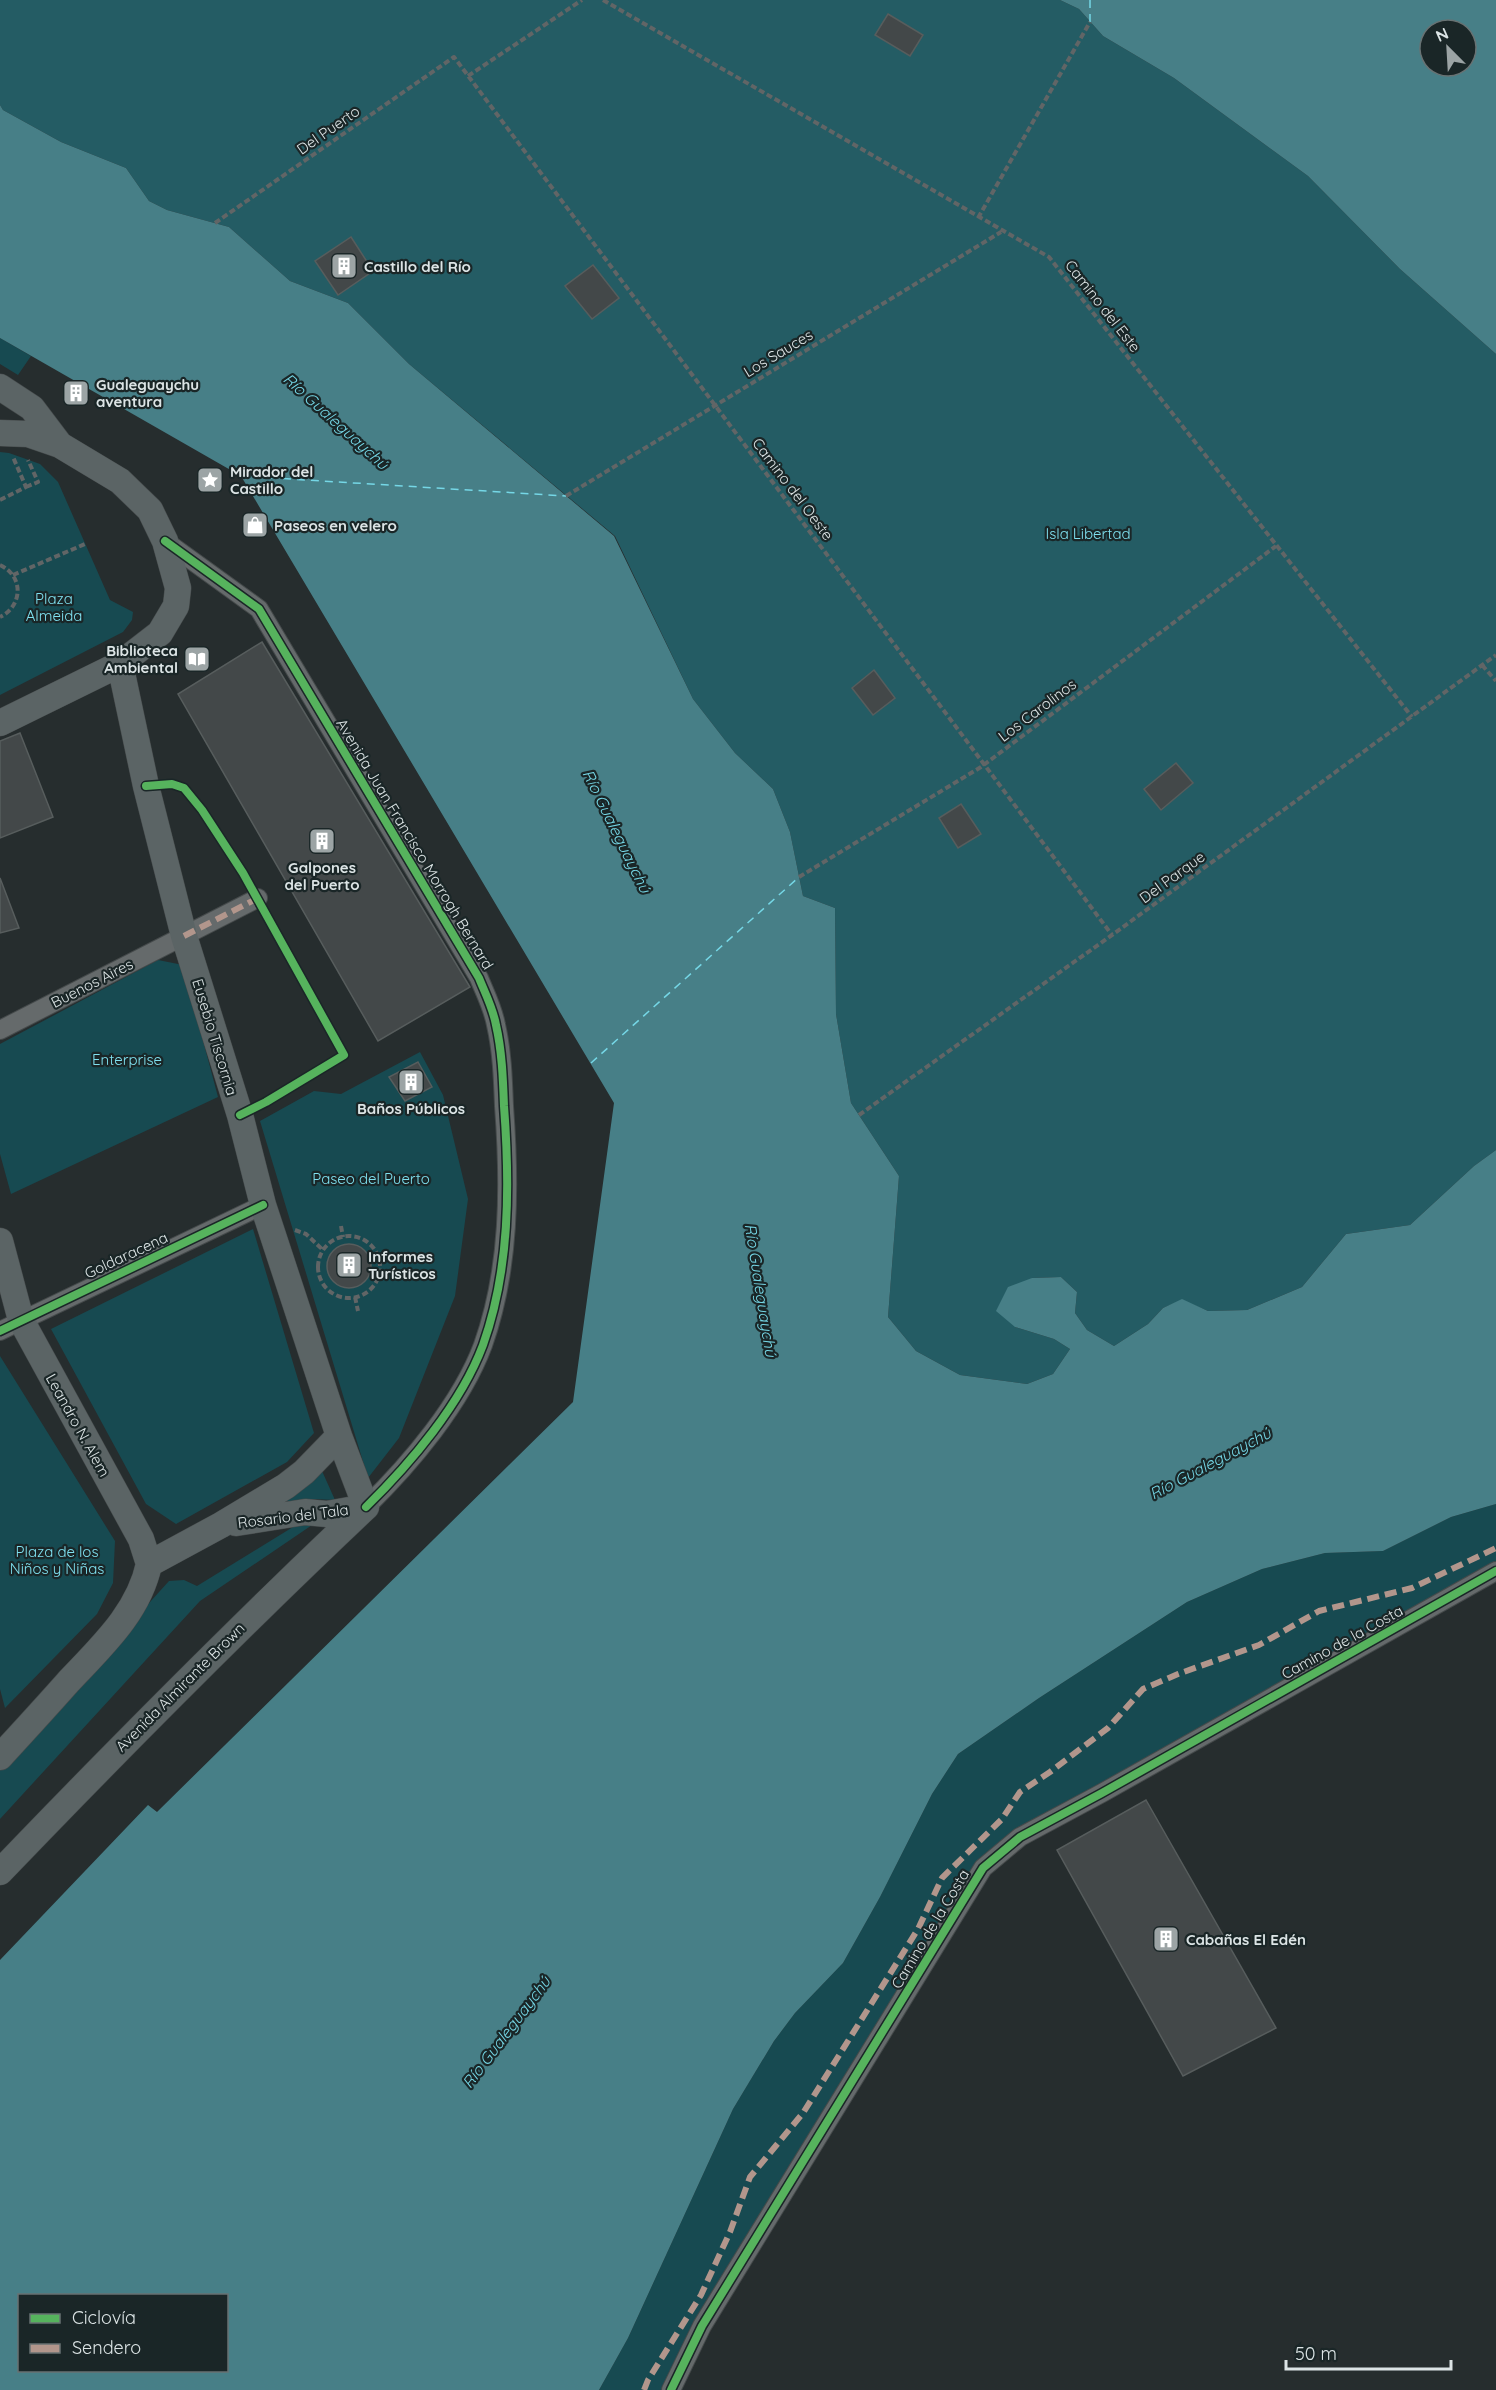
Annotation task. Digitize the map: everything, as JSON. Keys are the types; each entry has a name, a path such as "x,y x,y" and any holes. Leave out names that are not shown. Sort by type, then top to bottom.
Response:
{"main road":[{"path":"0,387 32,408 60,445"},
{"path":"0,723 120,664 160,633 176,606 178,588 165,541 150,510 120,481 60,445 28,434 6,444"},
{"name":"Eusebio Tiscornia","path":"120,664 146,786 184,936 240,1115 263,1205 339,1436 366,1507"},
{"path":"0,1240 10,1325"},
{"name":"Leandro N. Alem","path":"10,1325 141,1539 149,1564"},
{"name":"Rosario del Tala","path":"149,1564 286,1486 304,1472 339,1436"},
{"name":"Rosario del Tala","path":"221,1525 305,1512 327,1514 366,1507"},
{"name":"Avenida Almirante Brown","path":"0,1872 126,1741 271,1597 366,1507"},
{"path":"0,1757 109,1639 131,1610 145,1584 149,1564"}],"street":[{"name":"Avenida Juan Francisco Morrogh Bernard","path":"165,541 259,609 479,978 496,1024 502,1065 506,1138 507,1226 496,1300 482,1347 458,1395 423,1443 366,1507"},
{"name":"Buenos Aires","path":"0,1030 258,898"},
{"name":"Goldaracena","path":"10,1325 263,1205"},
{"name":"Leandro N. Alem","path":"0,1289 10,1325"},
{"name":"Camino de la Costa","path":"671,2390 702,2326 983,1868 1020,1837 1496,1571"}],"path":[{"path":"468,76 582,0"},
{"path":"978,218 1090,22"},
{"path":"6,444 26,487"},
{"path":"0,500 38,482 28,460"},
{"path":"14,576 85,544"},
{"path":"0,566 14,576 18,594 10,612 0,617"},
{"path":"1482,665 1496,681"},
{"path":"341,1226 343,1237"},
{"path":"343,1237 358,1238 368,1243 375,1250 379,1261 380,1270 377,1280 371,1289 355,1297 341,1297 331,1293 324,1286 319,1272 319,1258 323,1250 330,1243 343,1237"},
{"path":"379,1261 389,1258"},
{"path":"309,1274 319,1272"},
{"path":"355,1297 358,1311"}],"green space":[{"name":"Isla Libertad","path":"0,0 1060,0 1079,9 1103,36 1174,78 1308,176 1400,269 1496,354 1496,1150 1474,1166 1410,1225 1346,1234 1302,1287 1247,1310 1208,1311 1182,1300 1163,1308 1148,1324 1114,1346 1087,1330 1075,1313 1077,1292 1061,1277 1032,1278 1015,1327 1054,1339 1070,1349 1053,1374 1027,1384 960,1375 916,1351 888,1317 899,1176 851,1103 836,1014 835,908 803,896 790,832 773,789 735,753 693,699 615,536 409,364 348,303 290,281 229,227 167,210 149,201 126,168 61,142 3,110 0,105"},
{"path":"0,338 31,356 18,375 0,364"},
{"name":"Plaza Almeida","path":"0,452 40,464 58,482 110,600 133,612 132,620 123,632 0,695"},
{"name":"Enterprise","path":"158,960 183,965 218,1097 11,1194 0,1154 0,1044"},
{"name":"Paseo del Puerto","path":"420,1052 443,1095 468,1199 455,1296 399,1438 368,1478 260,1121 314,1091 341,1094"},
{"path":"253,1229 314,1433 287,1462 176,1524 146,1504 51,1329"},
{"name":"Plaza de los Niños y Niñas","path":"0,1356 115,1541 113,1583 97,1614 5,1708 0,1689"},
{"path":"322,1471 335,1500 312,1499 281,1505 307,1476"},
{"path":"1496,1504 1496,1571 983,1868 671,2390 599,2390 628,2338 733,2109 774,2041 795,2013 843,1963 880,1897 932,1794 958,1754 1039,1698 1187,1602 1262,1569 1325,1553 1383,1551 1451,1517"},
{"path":"318,1521 200,1601 0,1819 0,1768 169,1581 184,1580 197,1586 293,1527"}],"water":[{"path":"1060,0 1496,0 1496,354 1400,269 1308,176 1174,78 1103,36 1079,9"},
{"name":"Río Gualeguaychú","path":"0,105 3,110 61,142 126,168 149,201 167,210 229,227 290,281 348,303 409,364 614,536 693,699 735,753 773,789 790,832 803,896 835,908 836,1014 851,1103 899,1176 888,1317 916,1351 960,1375 1027,1384 1053,1374 1070,1349 1054,1339 1015,1327 996,1311 1008,1287 1032,1278 1061,1277 1077,1292 1075,1313 1087,1330 1114,1346 1148,1324 1163,1308 1182,1299 1208,1311 1247,1310 1302,1287 1346,1234 1410,1225 1474,1166 1496,1150 1496,1504 1451,1517 1383,1551 1325,1553 1262,1569 1187,1602 1039,1698 958,1754 932,1794 880,1897 843,1963 795,2013 774,2041 733,2109 628,2338 599,2390 0,2390 0,1960 148,1805 157,1812 573,1402 614,1103 241,476 0,338"}],"building":[{"path":"888,14 923,35 910,56 875,35"},
{"name":"Castillo del Río","path":"351,237 373,271 338,295 315,261"},
{"path":"593,265 619,298 592,319 565,286"},
{"name":"Galpones del Puerto","path":"262,642 470,987 378,1041 178,694"},
{"path":"874,670 895,698 873,715 852,688"},
{"path":"20,733 53,817 0,838 0,741"},
{"path":"1176,763 1193,783 1161,810 1144,789"},
{"path":"961,804 981,834 958,848 939,818"},
{"path":"0,878 19,928 0,933"},
{"name":"Baños Públicos","path":"418,1062 432,1087 405,1101 389,1077"},
{"name":"Informes Turísticos","path":"349,1244 358,1245 365,1250 370,1257 370,1275 365,1282 358,1287 349,1288 340,1287 333,1282 328,1275 327,1266 328,1257 333,1250 340,1245"},
{"name":"Cabañas El Edén","path":"1146,1800 1276,2028 1183,2076 1057,1850"}],"ferry route":[{"path":"1090,0 1090,22"},
{"path":"241,476 566,496"},
{"path":"591,1063 799,877"}],"marked path":[{"path":"184,936 258,898"},
{"path":"644,2390 701,2295 730,2232 750,2177 803,2113 918,1929 942,1878 1002,1819 1020,1792 1108,1728 1143,1689 1259,1645 1319,1611 1412,1588 1496,1548"}],"cycle path":[{"path":"165,541 259,609 479,978 496,1025 503,1075 507,1197 503,1257 492,1316 473,1367 448,1411 400,1472 366,1507"},
{"path":"146,786 172,784 184,788 202,810 243,873 344,1055 240,1115"},
{"path":"0,1331 263,1205"},
{"path":"671,2390 702,2326 983,1868 1020,1837 1496,1571"}],"place":[{"name":"Castillo del Río","path":"344,266"},
{"name":"Gualeguaychu aventura","path":"76,393"},
{"name":"Mirador del Castillo","path":"210,480"},
{"name":"Paseos en velero","path":"255,525"},
{"name":"Biblioteca Ambiental","path":"197,659"},
{"name":"Galpones del Puerto","path":"322,841"},
{"name":"Baños Públicos","path":"411,1082"},
{"name":"Informes Turísticos","path":"349,1265"},
{"name":"Cabañas El Edén","path":"1166,1939"}]}
